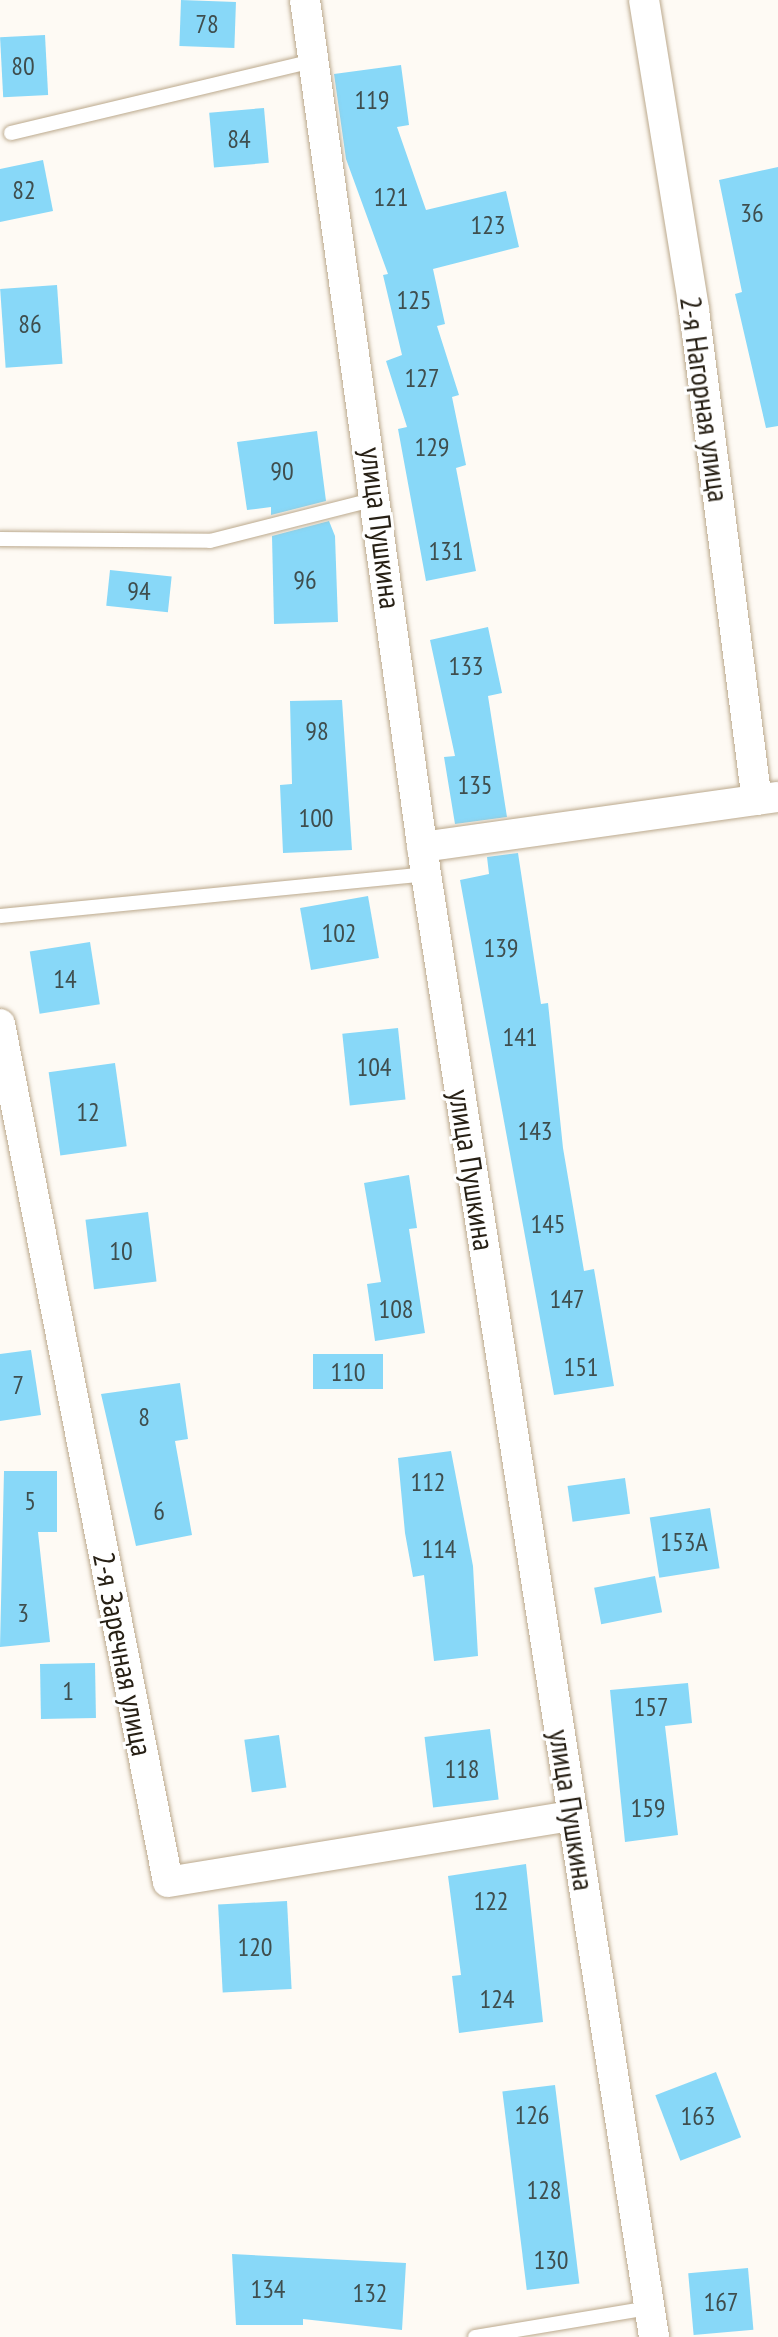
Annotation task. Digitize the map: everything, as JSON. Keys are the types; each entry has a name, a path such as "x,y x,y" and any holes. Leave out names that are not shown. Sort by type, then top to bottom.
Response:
{"street":[{"name":"улица Пушкина","path":"305,0 377,499 424,860 652,2322"},
{"name":"2-я Нагорная улица","path":"644,0 767,798"},
{"path":"424,860 767,798"},
{"name":"2-я Заречная улица","path":"0,1024 168,1882 573,1816"}],"lane":[{"path":"11,133 314,61"},
{"path":"0,539 210,541 377,499"},
{"path":"0,916 424,860"},
{"path":"475,2337 652,2322"}],"building":[{"path":"181,0 236,2 234,48 179,46"},
{"path":"45,35 48,95 3,97 0,37"},
{"path":"401,65 409,125 397,127 426,210 506,191 519,247 433,269 445,324 437,326 459,395 452,397 466,465 456,468 476,571 426,581 398,429 407,427 386,361 402,355 383,275 388,274 346,159 334,74"},
{"path":"264,108 269,163 214,168 209,113"},
{"path":"43,160 53,211 0,222 0,169"},
{"path":"778,167 778,426 766,428 735,294 742,292 719,180"},
{"path":"57,285 63,364 6,368 0,289"},
{"path":"317,431 326,501 271,515 271,507 247,510 237,442"},
{"path":"329,521 335,536 338,622 274,624 272,536"},
{"path":"110,570 172,576 168,612 106,606"},
{"path":"488,627 502,693 488,696 507,817 455,824 444,757 455,756 430,640"},
{"path":"342,700 352,850 283,853 280,785 292,784 290,701"},
{"path":"518,853 541,1004 548,1003 563,1148 584,1271 594,1269 614,1386 554,1395 460,880 489,874 487,857"},
{"path":"368,896 379,958 311,970 300,908"},
{"path":"90,942 100,1004 40,1014 30,952"},
{"path":"398,1028 406,1100 350,1105 342,1034"},
{"path":"115,1063 127,1146 60,1156 49,1072"},
{"path":"409,1175 417,1228 409,1229 425,1333 375,1341 367,1284 381,1282 364,1183"},
{"path":"148,1212 157,1281 94,1289 85,1220"},
{"path":"31,1350 41,1415 0,1421 0,1354"},
{"path":"313,1354 383,1354 383,1389 313,1389"},
{"path":"180,1383 188,1439 175,1441 192,1535 136,1546 101,1394"},
{"path":"451,1451 473,1566 478,1656 434,1661 424,1575 413,1577 405,1533 398,1458"},
{"path":"4,1471 57,1471 57,1532 38,1532 50,1642 0,1647"},
{"path":"625,1478 630,1514 573,1522 568,1486"},
{"path":"710,1508 720,1568 659,1578 650,1518"},
{"path":"655,1576 662,1612 601,1624 594,1588"},
{"path":"95,1663 96,1718 41,1719 40,1664"},
{"path":"688,1683 692,1723 665,1726 678,1835 625,1842 610,1690"},
{"path":"490,1729 499,1799 433,1808 424,1737"},
{"path":"279,1735 286,1787 252,1792 244,1740"},
{"path":"526,1864 543,2022 459,2033 452,1976 461,1975 448,1876"},
{"path":"287,1901 292,1989 223,1992 218,1905"},
{"path":"716,2072 741,2137 680,2161 655,2095"},
{"path":"555,2085 579,2284 527,2290 502,2091"},
{"path":"232,2254 406,2263 402,2330 303,2319 303,2325 236,2325"},
{"path":"748,2268 753,2330 694,2335 688,2273"}]}
